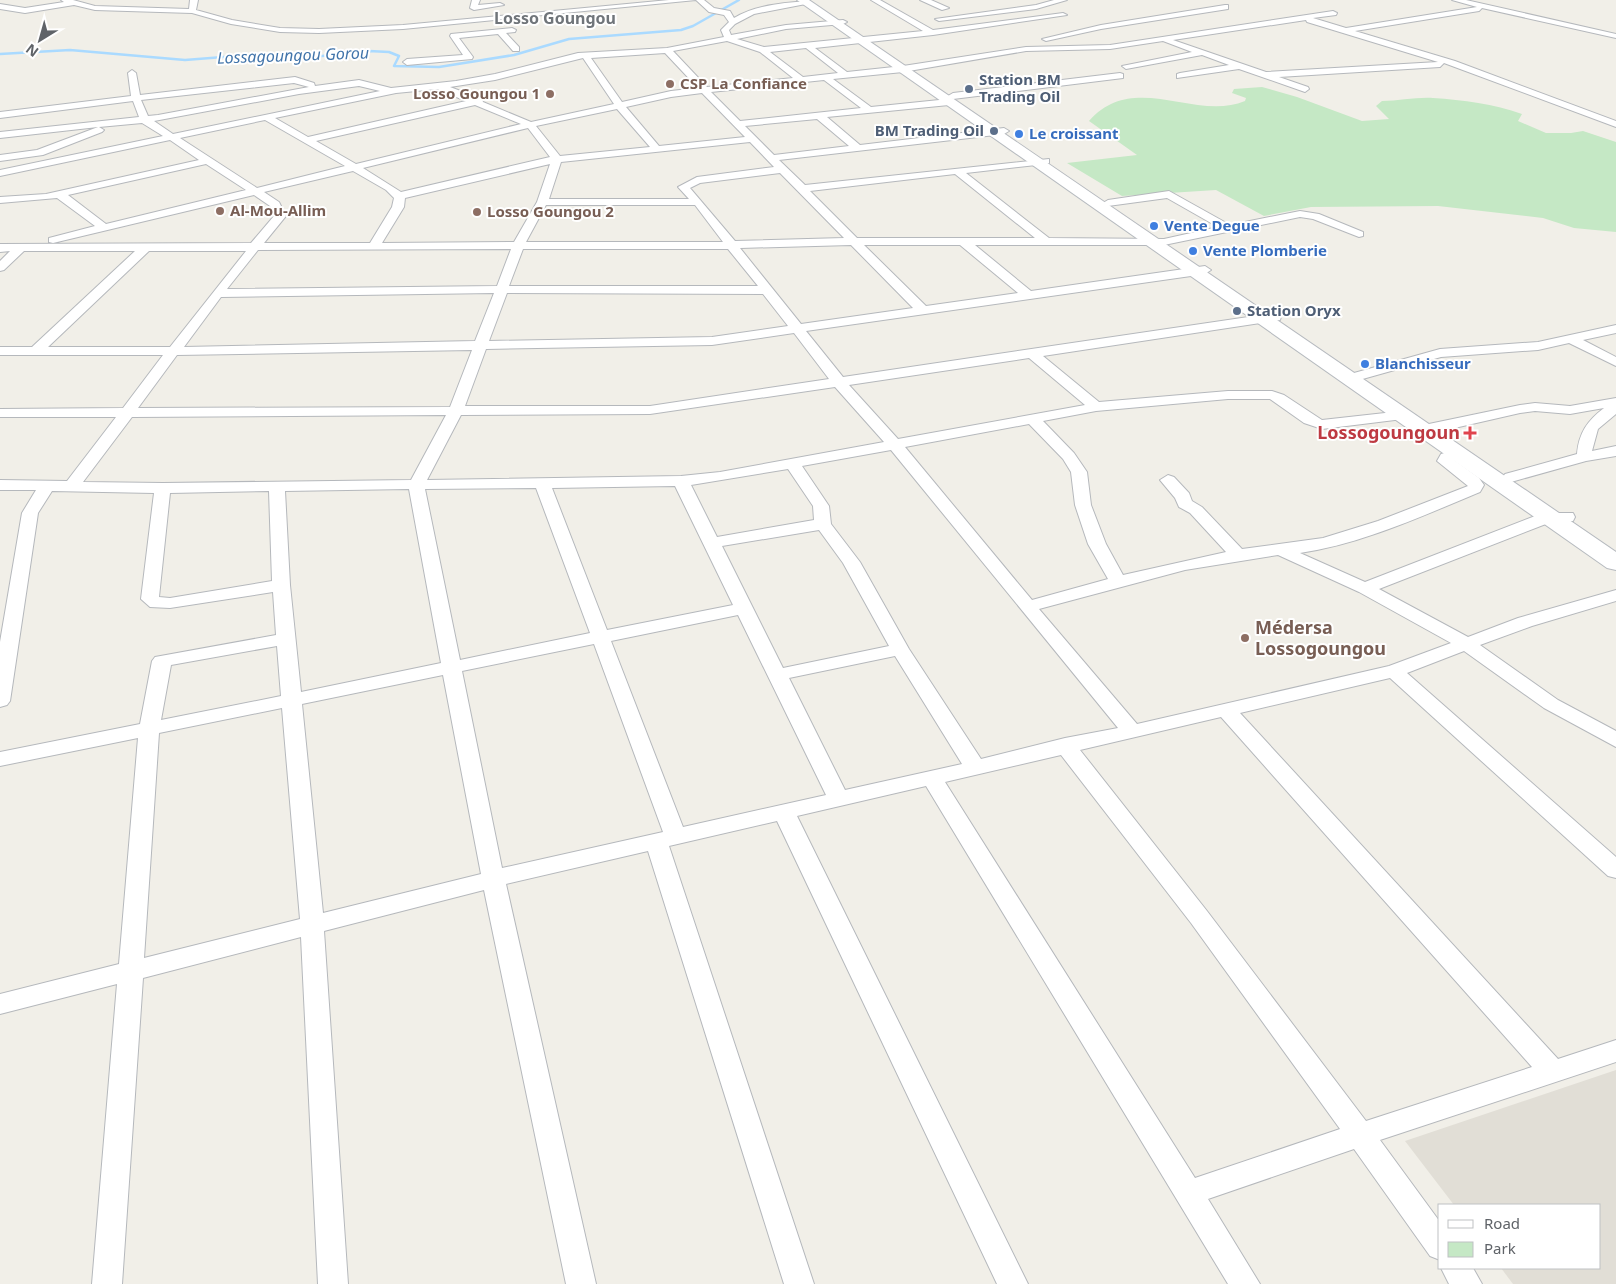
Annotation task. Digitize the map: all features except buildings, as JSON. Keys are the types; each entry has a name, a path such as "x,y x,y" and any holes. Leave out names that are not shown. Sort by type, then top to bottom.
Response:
{"main road":[{"path":"807,1 908,68 1269,318 1403,415 1430,428 1511,477 1616,563"},
{"path":"1040,161 1108,203 1157,241"},
{"path":"1269,318 1360,376 1430,428 1460,454 1558,517 1616,550"}],"street":[{"path":"192,10 191,5 194,0"},
{"path":"476,0 474,8 514,4"},
{"path":"0,6 6,9 21,10 68,1 95,8 192,10 231,22 280,30 319,31 384,29 570,8 693,0"},
{"path":"700,0 712,10 727,14 732,21"},
{"path":"876,0 933,32"},
{"path":"924,0 945,8"},
{"path":"1013,0 1072,18"},
{"path":"914,22 1036,7 1063,0"},
{"path":"1456,0 1616,36"},
{"path":"801,80 763,50 729,39 725,30 732,21 780,6 807,1"},
{"path":"1026,49 1051,37 1100,27 1225,7"},
{"path":"1344,30 1490,7"},
{"path":"563,21 570,8"},
{"path":"0,267 21,248 619,105 703,89 908,68 1026,49 1110,47 1165,40 1333,13"},
{"path":"763,50 866,40 1063,16"},
{"path":"1304,18 1452,63 1616,124"},
{"path":"1082,21 1117,33"},
{"path":"0,173 270,118 396,90 439,86 495,77 585,55 667,50 786,27 838,22"},
{"path":"407,62 469,57 454,36 525,28"},
{"path":"500,31 516,48"},
{"path":"1146,33 1304,88"},
{"path":"1126,36 1142,42"},
{"path":"808,46 845,75"},
{"path":"667,50 703,89 718,100 737,124 922,310"},
{"path":"1126,66 1202,53"},
{"path":"585,55 619,105 657,149"},
{"path":"1266,75 1452,63"},
{"path":"1180,76 1240,66"},
{"path":"72,486 217,293 280,216 280,212 275,204 145,120 136,98 132,73"},
{"path":"737,124 868,110 1120,76"},
{"path":"0,115 313,77"},
{"path":"826,77 868,110"},
{"path":"295,80 318,88"},
{"path":"0,136 145,120 359,82 396,90"},
{"path":"439,86 479,101 530,125 557,159"},
{"path":"216,88 390,188 400,201 374,246"},
{"path":"819,89 839,88"},
{"path":"308,140 479,101"},
{"path":"1594,116 1616,114"},
{"path":"818,115 858,148"},
{"path":"0,158 39,153 111,125 158,129"},
{"path":"771,158 998,131"},
{"path":"398,196 557,159 752,139"},
{"path":"557,159 542,202 519,244 482,346 456,410 416,486 493,879 581,1284"},
{"path":"0,200 34,199 207,161"},
{"path":"802,189 1040,161"},
{"path":"783,169 697,180 683,187 698,202 839,382 894,444 1133,732"},
{"path":"957,171 1047,242"},
{"path":"59,194 104,228"},
{"path":"1108,203 1169,194 1229,229"},
{"path":"542,202 698,202"},
{"path":"0,248 519,244 732,245 854,241 1157,241 1306,214 1360,234"},
{"path":"964,242 1027,294"},
{"path":"36,351 146,247"},
{"path":"0,351 174,351 698,342 1199,270"},
{"path":"217,293 767,290"},
{"path":"0,413 650,410 1269,318"},
{"path":"1360,376 1440,353 1523,348 1616,329"},
{"path":"1571,339 1616,362"},
{"path":"1031,352 1096,407"},
{"path":"0,486 47,485 163,488 680,481 720,477 1096,407 1267,394 1280,398 1319,424 1403,415"},
{"path":"1430,428 1534,407 1570,410 1616,402"},
{"path":"1584,457 1588,431 1598,419 1616,407"},
{"path":"1033,420 1069,456 1079,472 1083,505 1097,544 1118,581"},
{"path":"1511,477 1584,457 1616,451"},
{"path":"1028,607 1118,581 1238,555 1326,542 1366,530 1474,489 1476,485 1445,460 1446,457 1460,454"},
{"path":"792,464 821,506 823,524 851,562 900,649 975,767"},
{"path":"1168,480 1182,496 1184,504 1196,510 1238,555"},
{"path":"680,481 839,799"},
{"path":"543,484 601,639 666,839 799,1284"},
{"path":"0,702 30,513 47,485"},
{"path":"277,486 281,585 312,925 333,1284"},
{"path":"163,488 150,599 170,603 281,585"},
{"path":"1365,588 1558,517"},
{"path":"712,543 823,524"},
{"path":"1282,550 1365,588 1465,643 1551,704 1616,740"},
{"path":"0,1004 131,969 493,879 1065,745 1133,732 1394,671 1465,643 1616,595"},
{"path":"0,759 292,702 744,608"},
{"path":"107,1284 149,729 162,661 286,638"},
{"path":"777,675 900,649"},
{"path":"1394,671 1616,870"},
{"path":"1226,710 1553,1072"},
{"path":"1065,745 1199,917 1438,1243"},
{"path":"931,777 1245,1284"},
{"path":"784,812 1013,1284"},
{"path":"1188,1193 1616,1051"},
{"path":"1457,1269 1467,1284"}],"shaded area":[{"path":"1616,1070 1616,1284 1513,1284 1502,1269 1601,1269 1601,1204 1453,1204 1405,1141"}],"green space":[{"path":"1262,87 1297,97 1362,121 1389,119 1376,106 1382,101 1433,98 1467,101 1522,114 1518,121 1546,133 1583,131 1616,142 1616,232 1574,228 1543,218 1438,206 1311,207 1264,216 1216,190 1122,196 1067,163 1137,155 1089,121 1107,106 1125,99 1145,98 1206,106 1226,106 1245,101 1246,98 1232,93 1234,89"}],"waterway":[{"name":"Lossagoungou Gorou","path":"0,54 70,50 185,60 249,55 322,56 369,51 389,52 399,56 394,66 439,67 514,55 569,39 681,30 693,26 739,0"}],"place":[{"name":"CSP La Confiance","path":"670,84"},
{"name":"Station BM Trading Oil","path":"969,89"},
{"name":"Losso Goungou 1","path":"550,94"},
{"name":"BM Trading Oil","path":"994,131"},
{"name":"Le croissant","path":"1019,134"},
{"name":"Al-Mou-Allim","path":"220,211"},
{"name":"Losso Goungou 2","path":"477,212"},
{"name":"Vente Degue","path":"1154,226"},
{"name":"Vente Plomberie","path":"1193,251"},
{"name":"Station Oryx","path":"1237,311"},
{"name":"Blanchisseur","path":"1365,364"},
{"name":"Lossogoungoun","path":"1470,433"},
{"name":"Médersa Lossogoungou","path":"1245,638"}],"district":[{"name":"Losso Goungou","path":"555,18"}]}
